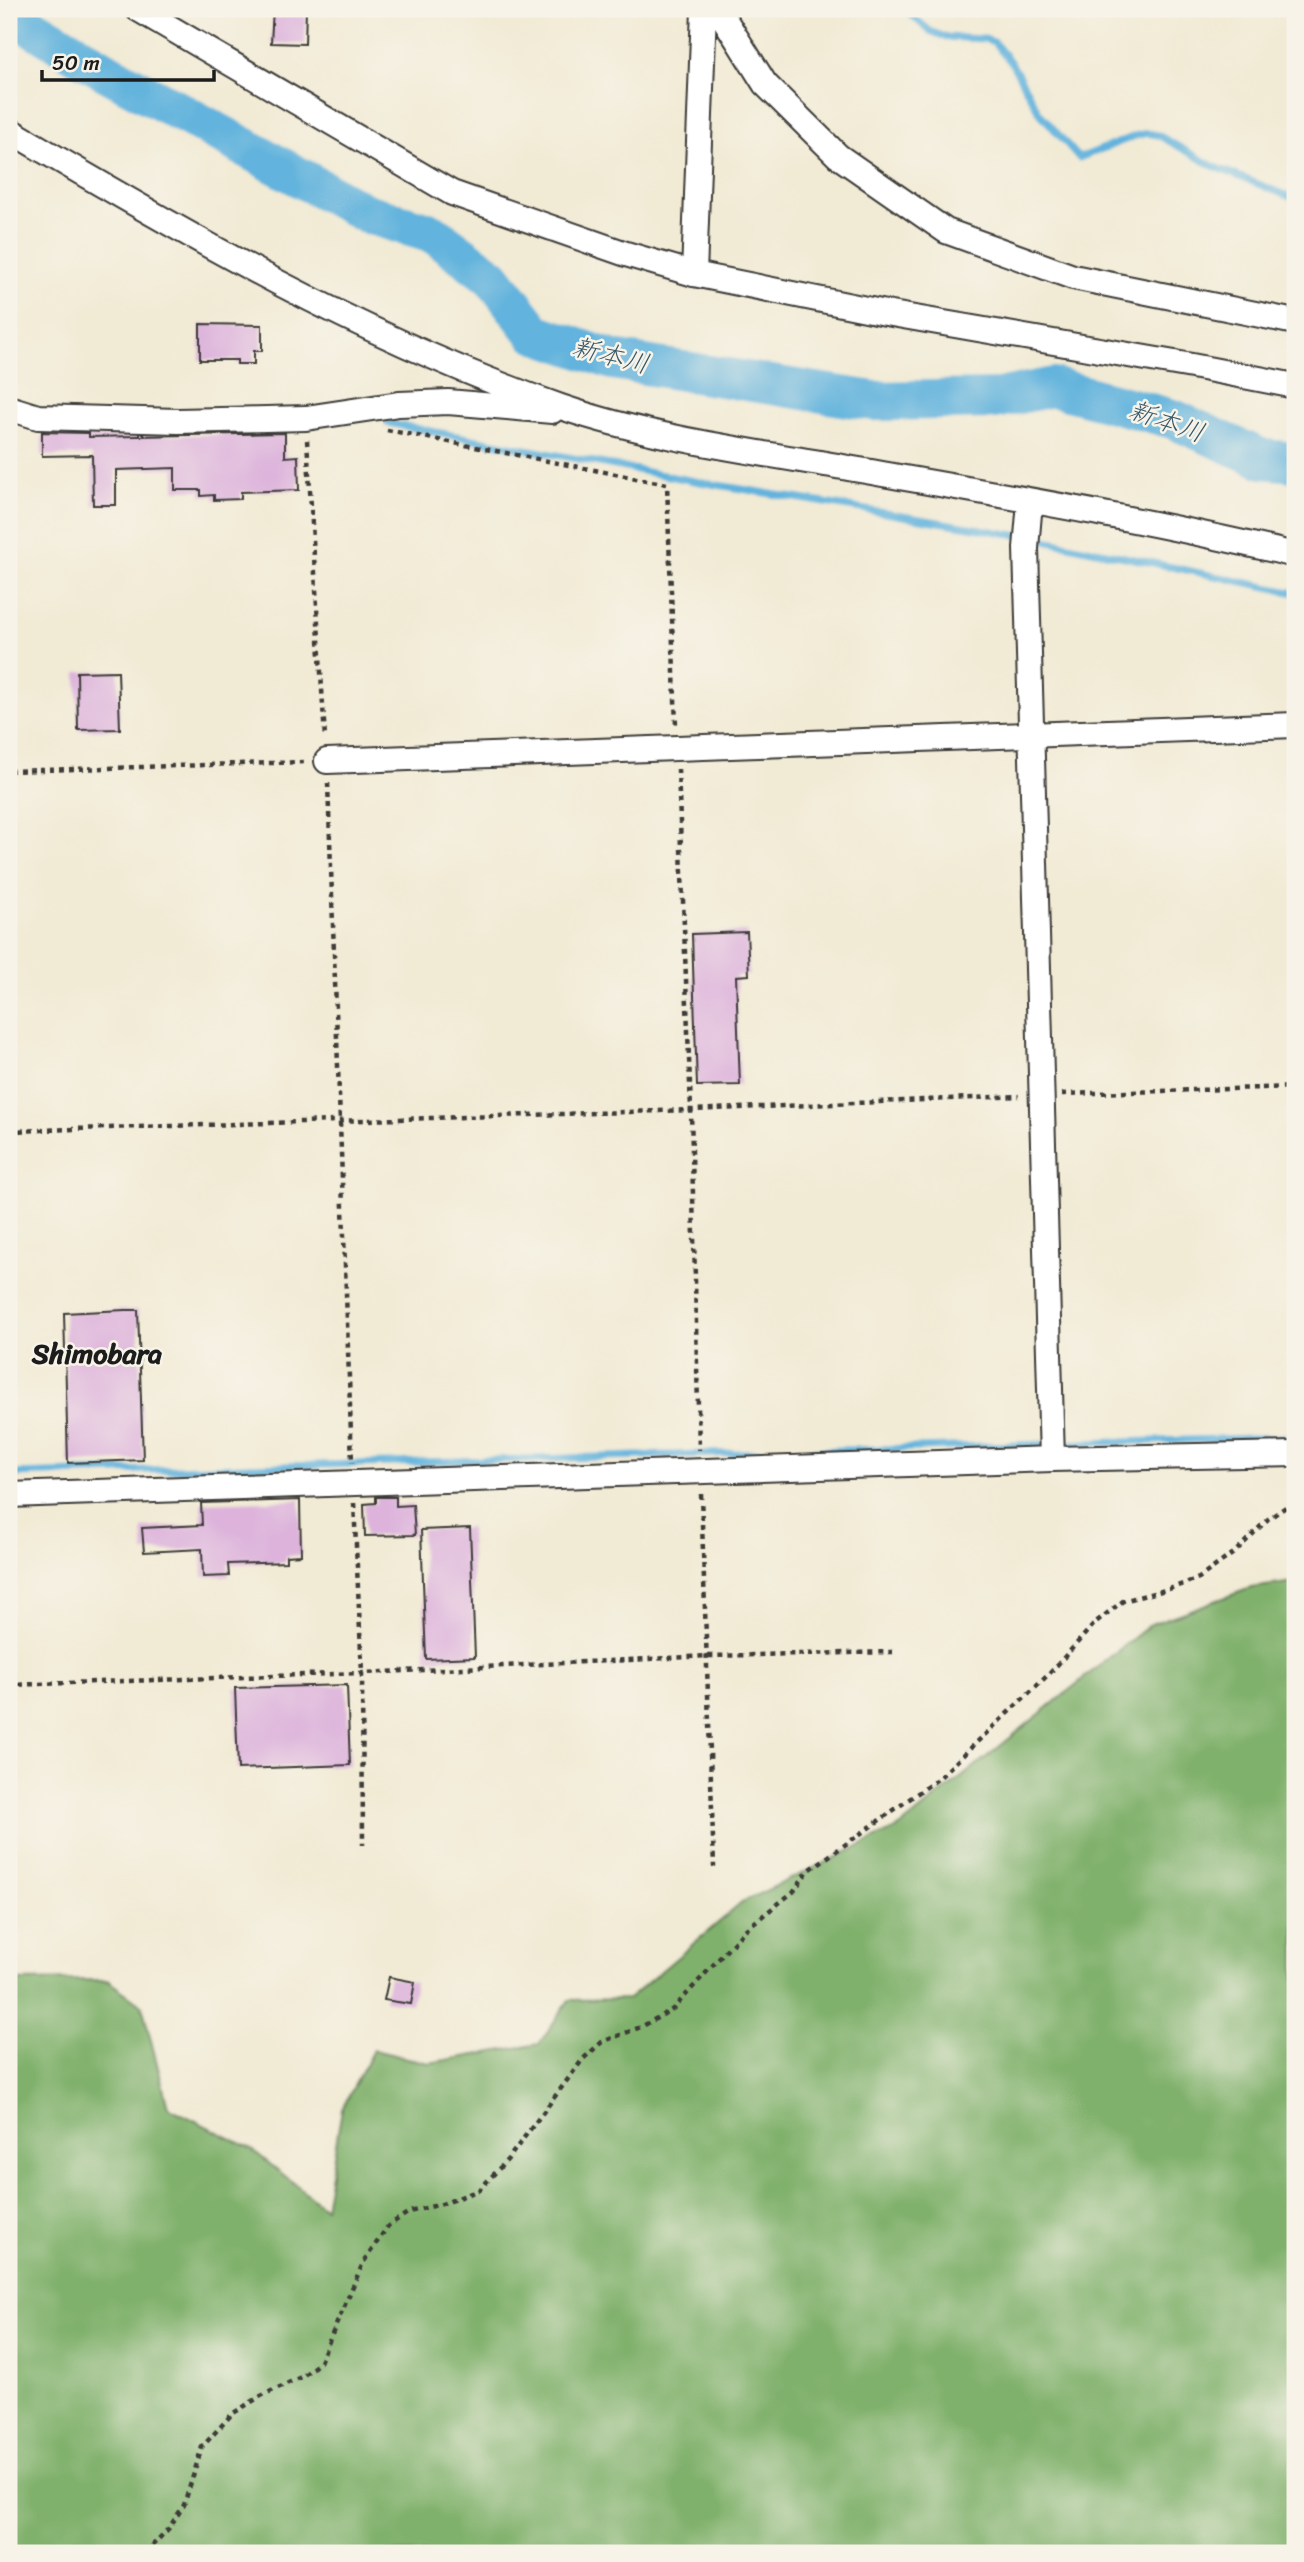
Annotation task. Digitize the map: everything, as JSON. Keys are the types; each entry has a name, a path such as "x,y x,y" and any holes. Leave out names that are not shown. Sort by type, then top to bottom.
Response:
{"street":[{"path":"138,9 452,193 626,254 694,274 886,313 1295,386"},
{"path":"694,274 704,9"},
{"path":"718,9 765,84 838,156 946,231 1073,277 1295,322"},
{"path":"9,130 277,284 350,320 453,365 562,407 659,435 1030,502 1295,555"},
{"path":"9,408 38,417 178,421 306,418 399,404 448,402 549,412 562,407"},
{"path":"1030,502 1026,548 1030,733 1052,1459"},
{"path":"327,761 1295,725"},
{"path":"9,1496 1052,1459 1295,1454"}],"path":[{"path":"368,410 373,424 387,430 667,484 691,1110 713,1867"},
{"path":"306,418 327,761 362,1673 363,1845"},
{"path":"9,771 327,761"},
{"path":"9,1131 691,1110 1295,1087"},
{"path":"145,2553 169,2528 184,2505 202,2447 232,2414 261,2396 303,2376 320,2362 363,2263 388,2225 409,2211 442,2204 479,2190 508,2159 583,2059 601,2042 641,2027 673,2009 746,1929 793,1892 808,1871 939,1778 1049,1674 1096,1622 1123,1601 1169,1590 1199,1578 1235,1552 1268,1519 1295,1501"},
{"path":"9,1685 893,1652"}],"green space":[{"path":"1295,1582 1295,2553 9,2553 9,1981 107,1980 142,2005 168,2107 250,2148 325,2208 342,2109 373,2050 429,2063 539,2044 569,2000 628,1999 744,1901 900,1827 1151,1624 1251,1588"}],"building":[{"path":"273,9 306,9 305,44 271,43"},
{"path":"200,324 262,325 262,351 254,351 254,364 237,364 237,360 200,360"},
{"path":"42,432 89,433 89,437 285,433 285,457 298,456 299,490 241,492 241,499 214,500 214,495 201,496 201,490 175,490 175,468 116,470 116,505 93,505 92,455 42,456"},
{"path":"118,671 120,729 78,730 77,672"},
{"path":"747,932 749,975 736,976 740,1085 697,1086 692,934"},
{"path":"138,1310 143,1460 68,1463 64,1313"},
{"path":"376,1497 396,1497 396,1506 413,1505 415,1535 365,1536 364,1504 376,1503"},
{"path":"300,1500 301,1555 286,1556 286,1562 228,1564 229,1576 203,1577 202,1549 144,1552 142,1528 202,1525 201,1503"},
{"path":"470,1528 475,1657 426,1659 421,1530"},
{"path":"347,1685 350,1765 238,1769 235,1688"},
{"path":"389,1977 415,1982 411,2004 384,2000"}],"waterway":[{"path":"904,9 930,31 945,37 994,42 1012,64 1039,112 1079,158 1135,136 1147,133 1158,135 1213,166 1295,199"},
{"name":"新本川","path":"9,13 109,73 365,213 434,234 492,277 535,333 613,360 874,401 994,399 1053,387 1173,419 1263,459 1295,462"},
{"path":"388,423 700,482 1040,539 1295,593"},
{"path":"9,1474 1295,1437"}],"district":[{"name":"Shimobara","path":"97,1353"}]}
